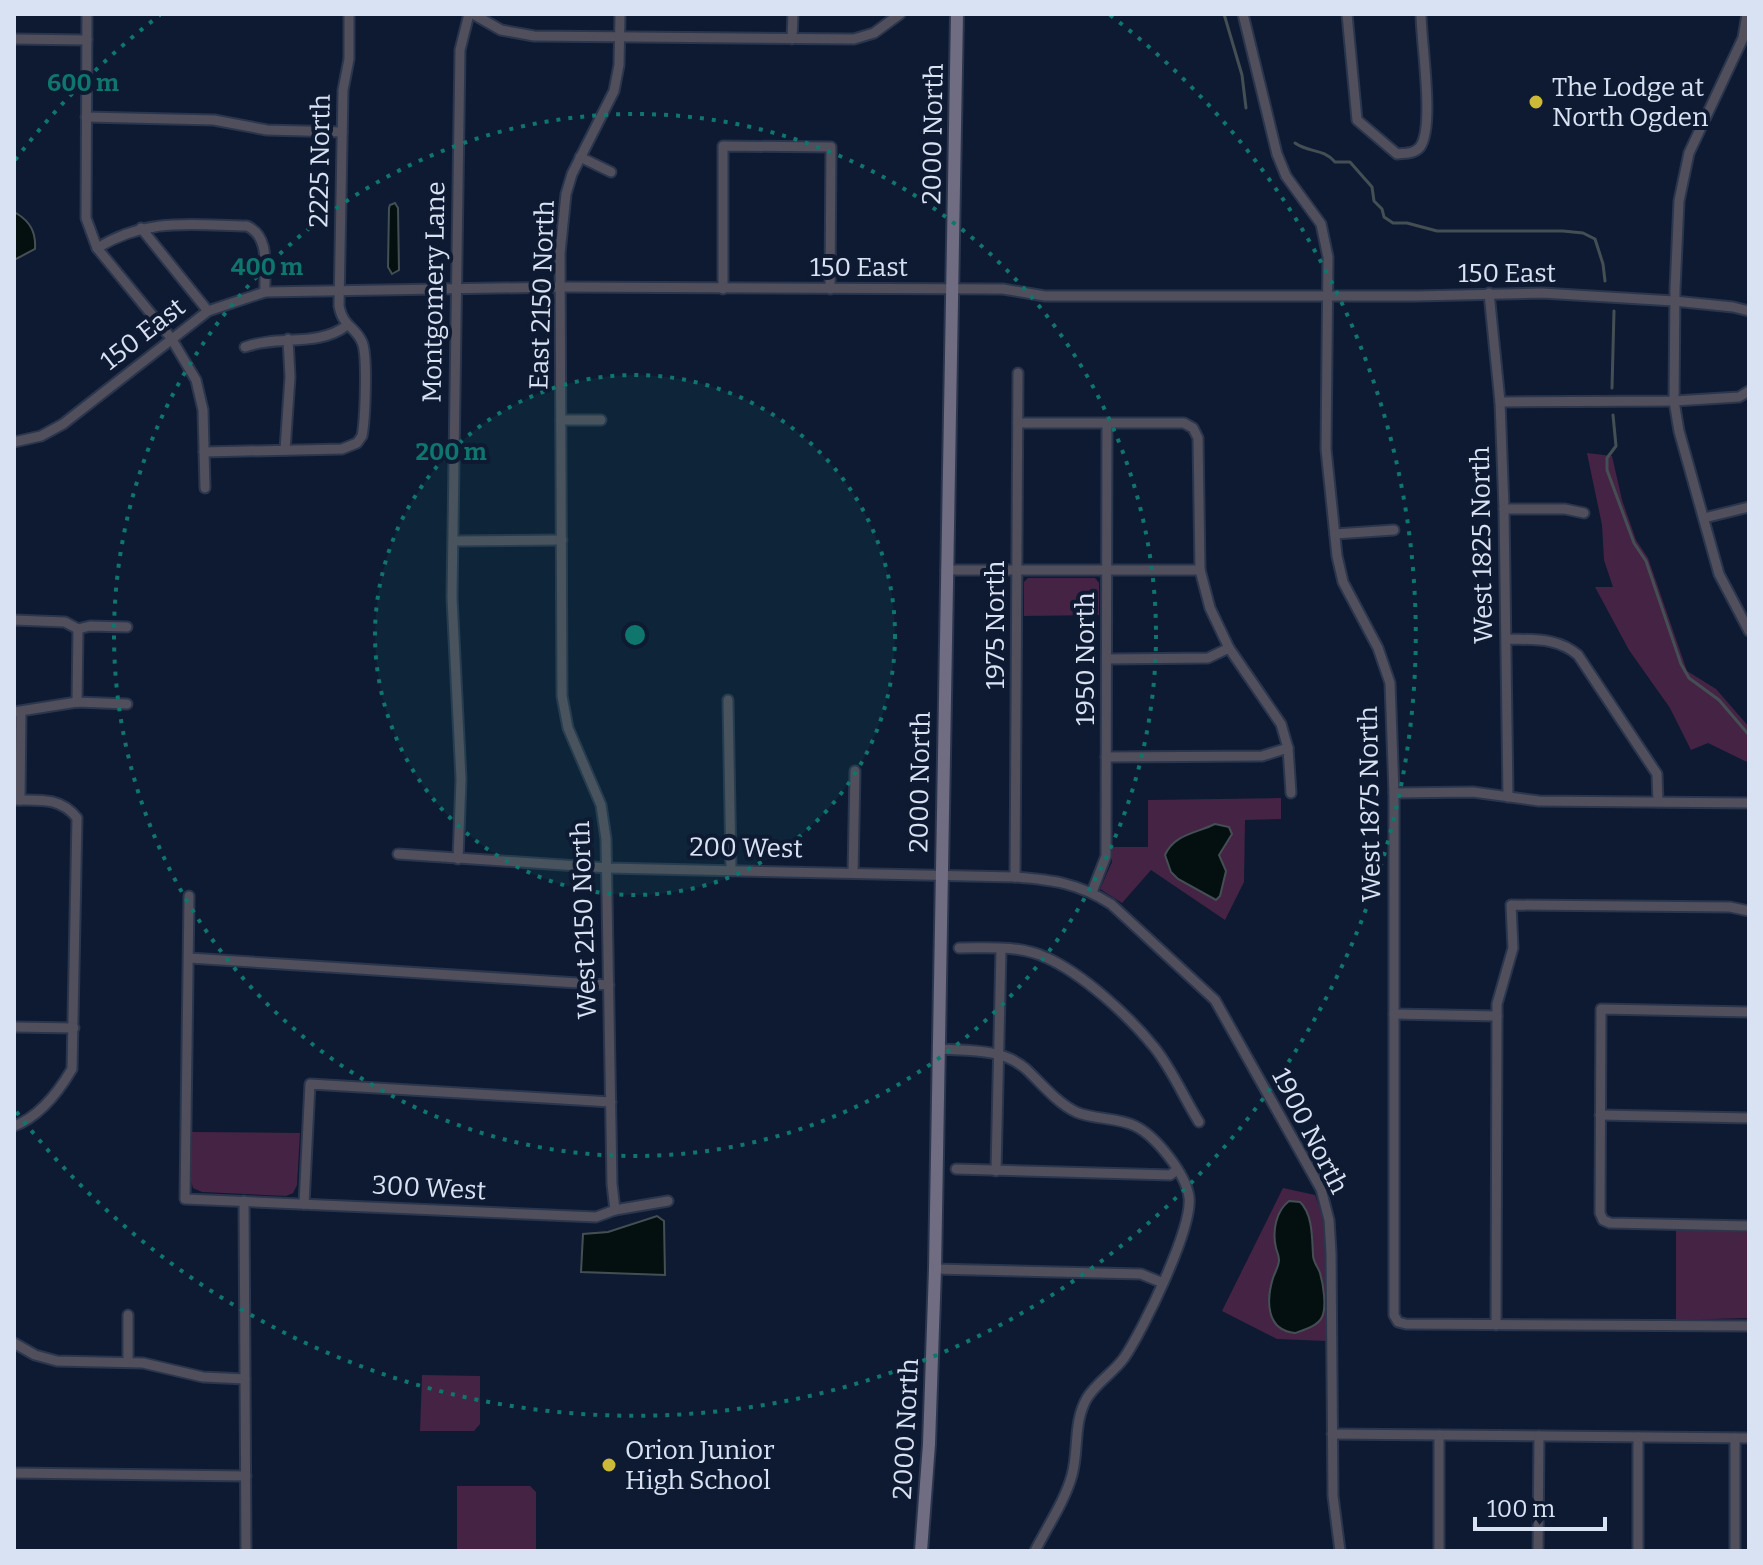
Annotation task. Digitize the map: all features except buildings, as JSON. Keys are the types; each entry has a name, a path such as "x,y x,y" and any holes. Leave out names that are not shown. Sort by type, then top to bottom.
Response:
{"street":[{"path":"87,14 86,218 97,248 171,338 196,380 203,410 205,488"},
{"name":"2225 North","path":"285,450 342,449 357,443 364,428 365,353 358,336 341,317 340,291 343,90 349,59 349,14"},
{"path":"471,14 501,30 523,35 792,39 854,39 874,33 900,14"},
{"name":"Montgomery Lane","path":"458,859 461,779 452,621 455,289 460,50 471,14"},
{"name":"East 2150 North","path":"562,540 560,253 566,194 580,157 614,91 619,65 620,14"},
{"path":"792,39 793,14"},
{"name":"2000 North","path":"921,1551 929,1444 935,1269 957,14"},
{"path":"1243,14 1277,154 1286,176 1321,224 1328,257 1328,296"},
{"path":"1347,14 1357,120 1397,154 1412,153 1422,146 1426,127 1421,14"},
{"path":"1747,14 1743,38 1689,153 1679,201 1674,301 1674,401 1679,431 1719,574 1749,631"},
{"path":"14,39 87,40"},
{"path":"86,117 214,120 267,130 342,132"},
{"path":"723,289 723,146 831,147 830,289"},
{"path":"580,157 611,172"},
{"path":"97,248 141,228 158,225 247,226 258,231 264,242 265,292"},
{"path":"141,228 208,311"},
{"name":"150 East","path":"14,442 41,436 63,424 208,311 265,292 560,287 1003,289 1045,296 1542,293 1674,301 1749,311"},
{"name":"West 1825 North","path":"1489,293 1500,402 1508,797"},
{"name":"West 1875 North","path":"1328,296 1326,449 1335,534 1343,582 1382,657 1390,683 1394,793 1394,1315 1398,1322 1406,1324 1496,1325"},
{"path":"245,347 258,342 325,338 346,326"},
{"path":"204,452 285,450 290,377 288,339"},
{"name":"1975 North","path":"1015,877 1018,373"},
{"path":"1500,402 1674,401 1739,397 1749,391"},
{"path":"561,420 601,420"},
{"path":"1018,423 1184,423 1193,428 1198,438 1200,570 1210,608 1229,648 1281,724 1288,748 1291,793"},
{"name":"1950 North","path":"1092,892 1106,856 1107,423"},
{"path":"1704,518 1749,507"},
{"path":"1504,509 1565,509 1584,513"},
{"path":"1335,534 1394,530"},
{"path":"454,541 562,540"},
{"name":"West 2150 North","path":"562,540 562,696 568,728 601,805 608,868 612,1184 615,1210"},
{"path":"946,570 1200,570"},
{"path":"14,620 65,622 78,629 90,626 127,627"},
{"path":"77,702 78,629"},
{"path":"1507,639 1551,640 1565,644 1578,655 1657,774 1658,802"},
{"path":"1107,659 1208,658 1229,648"},
{"path":"728,700 731,869"},
{"path":"14,1126 28,1121 62,1086 72,1069 77,818 57,801 17,800 18,712 77,702 127,704"},
{"path":"1106,757 1262,756 1288,748"},
{"path":"853,873 855,771"},
{"path":"1394,793 1473,792 1539,801 1749,803"},
{"name":"200 West","path":"398,854 608,868 1015,877 1061,881 1092,892"},
{"name":"1900 North","path":"1092,892 1111,904 1215,1000 1321,1189 1329,1220 1331,1253 1333,1496 1340,1551"},
{"path":"189,896 189,958 609,985"},
{"path":"1749,911 1730,907 1511,905 1513,948 1497,1004 1496,1325 1749,1326"},
{"path":"959,948 1001,949 1044,956 1094,990 1155,1048 1199,1122"},
{"path":"996,1171 1001,949"},
{"name":"300 West","path":"189,958 185,1199 596,1217 615,1210 668,1201"},
{"path":"1749,1012 1601,1009 1600,1115 1600,1213 1603,1220 1610,1223 1749,1226"},
{"path":"1394,1014 1497,1016"},
{"path":"14,1027 74,1028"},
{"path":"939,1049 999,1054 1023,1067 1051,1095 1078,1112 1137,1127 1153,1139 1177,1170 1189,1195 1189,1210 1175,1258 1163,1283 1125,1356 1086,1400 1077,1429 1071,1479 1035,1551"},
{"path":"304,1204 310,1084 611,1102"},
{"path":"1600,1115 1749,1118"},
{"path":"956,1169 1170,1175 1177,1170"},
{"path":"244,1201 246,1551"},
{"path":"935,1269 1141,1274 1163,1283"},
{"path":"128,1315 128,1362"},
{"path":"14,1343 35,1355 57,1361 128,1362 203,1377 245,1379"},
{"path":"1332,1434 1749,1438"},
{"path":"1439,1435 1439,1551"},
{"path":"1538,1551 1539,1436"},
{"path":"1638,1437 1638,1551"},
{"path":"1735,1438 1735,1551"},
{"path":"14,1473 246,1476"}],"shaded area":[{"path":"395,203 398,208 399,270 392,274 388,267 389,208"},
{"path":"14,214 32,228 35,249 14,260"},
{"path":"1587,453 1612,456 1622,500 1636,540 1648,558 1687,671 1716,689 1749,727 1749,763 1708,743 1691,750 1670,708 1629,650 1595,587 1613,587 1604,560 1602,525"},
{"path":"1028,578 1095,578 1099,583 1099,615 1024,616 1024,582"},
{"path":"1281,798 1281,819 1245,820 1244,882 1225,920 1151,870 1122,903 1100,889 1112,862 1112,847 1148,847 1148,800"},
{"path":"1215,824 1229,827 1232,834 1219,855 1226,871 1220,896 1216,900 1178,879 1171,872 1165,855 1180,838"},
{"path":"191,1132 300,1133 297,1185 293,1193 286,1196 202,1192 193,1188 190,1177"},
{"path":"1283,1188 1315,1195 1325,1223 1327,1341 1277,1339 1222,1311"},
{"path":"1289,1201 1300,1202 1307,1213 1313,1258 1321,1277 1324,1301 1320,1320 1295,1333 1278,1326 1269,1305 1279,1262 1275,1242 1276,1222"},
{"path":"657,1216 664,1221 665,1275 581,1272 583,1234 608,1232"},
{"path":"1676,1229 1740,1230 1748,1233 1747,1318 1676,1320"},
{"path":"422,1375 480,1376 480,1424 474,1431 420,1431"},
{"path":"457,1486 530,1486 536,1492 536,1551 457,1551"}],"waterway":[{"path":"1224,14 1242,75 1246,108"},
{"path":"1295,143 1326,155 1335,162 1350,162 1372,187 1374,201 1382,209 1384,217 1393,223 1407,223 1437,231 1583,233 1595,239 1605,281"},
{"path":"1612,388 1614,311"},
{"path":"1613,415 1616,446 1607,458 1607,470 1634,543 1646,561 1681,664 1689,678 1719,700 1749,735"}],"place":[{"name":"The Lodge at North Ogden","path":"1536,102"},
{"name":"Orion Junior High School","path":"609,1465"}]}
